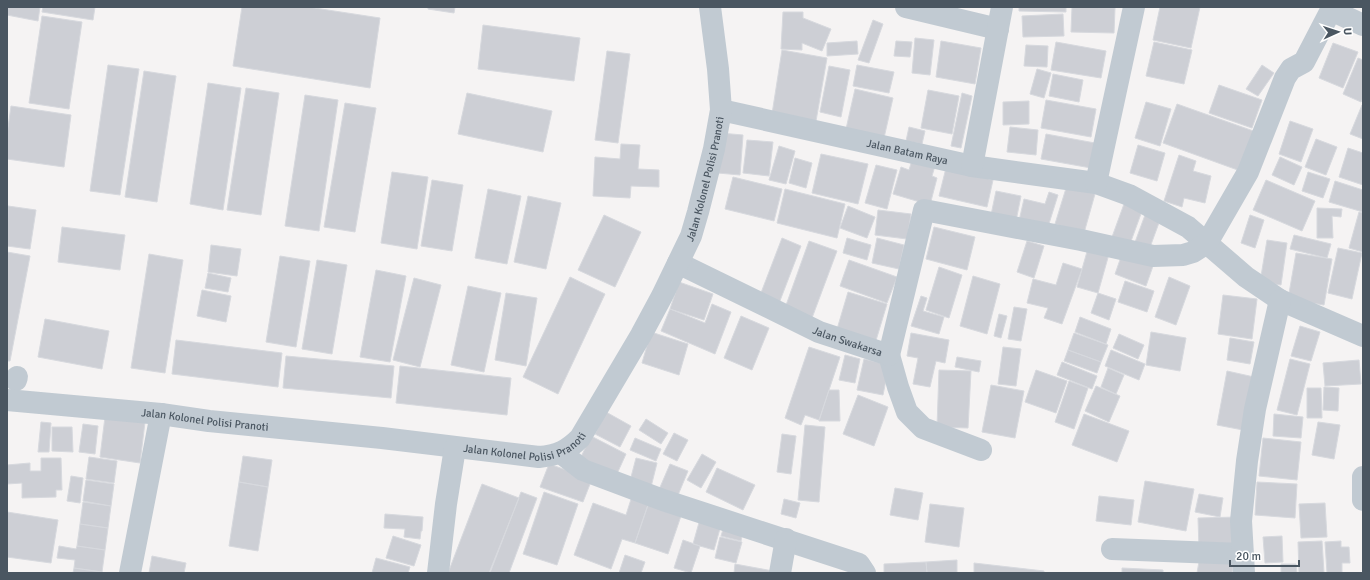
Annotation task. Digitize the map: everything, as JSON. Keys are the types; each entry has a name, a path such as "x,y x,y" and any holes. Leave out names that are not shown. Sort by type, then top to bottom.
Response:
{"street":[{"name":"Jalan Kolonel Polisi Pranoti","path":"7,400 161,414 209,421 382,438 455,448 540,457 561,453 572,447 580,438 641,335 691,236 714,149 721,110 718,69 710,7"},
{"path":"906,7 998,29"},
{"path":"972,166 1002,7"},
{"path":"1096,184 1134,7"},
{"path":"889,355 924,210 1081,240 1153,256 1183,255 1193,252 1207,243 1248,172 1285,78 1291,68 1304,62 1331,8 1363,25"},
{"name":"Jalan Batam Raya","path":"721,110 972,166 1096,184 1128,195 1188,227 1246,276 1280,300 1363,336"},
{"name":"Jalan Swakarsa","path":"678,262 819,332 889,355 898,387 908,412 923,428 981,450"},
{"path":"1112,549 1243,564 1241,521 1247,461 1255,409 1280,300"},
{"path":"130,573 161,414"},
{"path":"438,573 455,448"},
{"path":"561,453 584,470 591,473 663,500 860,564 864,573"},
{"path":"1363,476 1363,500"},
{"path":"780,573 786,539"}],"building":[{"path":"7,7 40,7 38,21 7,15"},
{"path":"43,7 95,7 93,20 42,12"},
{"path":"242,7 308,7 380,18 370,88 233,66"},
{"path":"428,7 455,7 454,13 428,9"},
{"path":"1019,7 1066,7 1066,12 1019,11"},
{"path":"1072,7 1115,8 1114,33 1071,32"},
{"path":"1160,7 1200,7 1191,48 1153,40"},
{"path":"783,12 803,12 803,18 831,29 822,51 802,43 802,50 781,49"},
{"path":"1063,14 1064,36 1023,37 1022,16"},
{"path":"42,16 82,22 69,109 29,103"},
{"path":"873,20 883,24 869,63 858,60"},
{"path":"483,25 580,38 574,81 478,69"},
{"path":"915,38 934,40 930,75 912,73"},
{"path":"857,41 858,54 827,56 827,43"},
{"path":"896,41 912,42 910,57 894,56"},
{"path":"941,41 981,48 975,84 936,77"},
{"path":"1056,42 1106,51 1101,78 1051,70"},
{"path":"1154,42 1192,50 1184,84 1146,76"},
{"path":"1333,43 1358,52 1343,88 1319,78"},
{"path":"1026,45 1048,46 1047,67 1024,66"},
{"path":"782,50 827,58 816,121 772,114"},
{"path":"607,51 630,54 618,143 595,140"},
{"path":"1358,58 1363,60 1363,98 1361,102 1343,94"},
{"path":"108,65 139,69 120,195 90,191"},
{"path":"857,65 894,72 889,93 853,86"},
{"path":"1262,65 1274,73 1258,96 1246,89"},
{"path":"829,66 850,70 841,117 820,112"},
{"path":"1037,69 1051,73 1044,98 1030,94"},
{"path":"144,71 176,76 157,202 125,197"},
{"path":"1053,74 1083,80 1079,102 1049,96"},
{"path":"208,83 241,88 223,210 190,204"},
{"path":"1219,85 1262,100 1252,128 1209,113"},
{"path":"246,88 279,93 261,215 227,210"},
{"path":"855,89 893,98 884,138 846,129"},
{"path":"928,90 959,96 952,134 921,128"},
{"path":"467,93 552,111 543,152 458,134"},
{"path":"962,93 972,96 961,148 951,146"},
{"path":"305,95 338,100 319,231 285,226"},
{"path":"1046,100 1096,109 1091,137 1041,128"},
{"path":"1029,101 1029,124 1003,125 1003,102"},
{"path":"1146,102 1171,109 1160,146 1135,138"},
{"path":"345,103 376,108 355,232 324,227"},
{"path":"1177,104 1259,133 1246,173 1163,143"},
{"path":"1363,105 1363,139 1350,134"},
{"path":"11,106 71,115 64,167 7,159 7,135"},
{"path":"1290,121 1313,129 1301,162 1279,154"},
{"path":"909,127 925,131 922,144 906,141"},
{"path":"1010,127 1038,130 1036,155 1007,152"},
{"path":"720,133 743,135 740,175 718,173"},
{"path":"1046,134 1095,143 1091,168 1041,159"},
{"path":"1316,139 1337,147 1326,175 1305,167"},
{"path":"747,140 773,142 769,176 743,173"},
{"path":"621,144 640,145 638,169 659,170 659,187 631,186 630,198 593,196 595,157 620,159"},
{"path":"1138,145 1165,153 1157,181 1130,173"},
{"path":"779,146 795,151 786,184 769,180"},
{"path":"1348,148 1363,153 1363,185 1339,177"},
{"path":"821,154 868,164 858,204 812,193"},
{"path":"1179,155 1196,161 1193,171 1211,176 1205,203 1184,198 1182,207 1164,201"},
{"path":"913,157 935,166 932,176 937,178 930,205 893,194 901,167 909,170"},
{"path":"1280,157 1302,167 1294,185 1272,175"},
{"path":"795,158 812,163 806,188 789,183"},
{"path":"876,165 897,170 887,209 865,203"},
{"path":"946,168 993,180 987,207 939,196"},
{"path":"392,172 428,177 417,249 381,243"},
{"path":"1308,172 1330,179 1323,198 1302,191"},
{"path":"733,177 782,189 774,221 725,209"},
{"path":"432,180 463,185 452,251 421,246"},
{"path":"1266,180 1315,201 1302,231 1253,210"},
{"path":"1335,181 1363,190 1363,212 1329,202"},
{"path":"1067,185 1095,194 1084,233 1055,224"},
{"path":"488,189 521,196 507,264 475,258"},
{"path":"785,189 845,204 837,238 777,223"},
{"path":"996,191 1021,196 1016,221 991,215"},
{"path":"1049,192 1058,195 1047,230 1019,221 1024,199 1045,204"},
{"path":"528,196 561,203 546,269 514,262"},
{"path":"1124,204 1142,211 1130,244 1112,237"},
{"path":"8,206 36,210 30,249 7,246"},
{"path":"848,206 875,217 867,238 840,228"},
{"path":"1317,208 1342,209 1341,217 1332,216 1333,238 1317,238"},
{"path":"878,210 911,214 907,239 875,235"},
{"path":"1359,212 1363,213 1363,252 1349,248"},
{"path":"604,215 641,232 615,287 578,270"},
{"path":"1145,215 1160,220 1149,250 1134,245"},
{"path":"1250,215 1264,220 1255,248 1241,243"},
{"path":"62,227 125,235 120,270 58,262"},
{"path":"934,227 975,237 967,270 926,259"},
{"path":"1294,235 1331,244 1327,258 1290,249"},
{"path":"782,238 801,246 778,306 759,298"},
{"path":"847,238 871,245 867,260 843,253"},
{"path":"877,238 904,245 899,269 872,263"},
{"path":"1267,240 1287,243 1281,285 1260,282"},
{"path":"809,241 837,251 812,318 785,308"},
{"path":"1027,241 1044,246 1034,278 1017,272"},
{"path":"211,245 241,249 237,276 208,272"},
{"path":"1088,248 1109,254 1098,293 1077,287"},
{"path":"1338,248 1362,253 1352,299 1328,293"},
{"path":"7,252 30,256 10,361 7,361"},
{"path":"1296,253 1332,259 1324,305 1288,299"},
{"path":"149,254 183,260 165,373 131,368"},
{"path":"1122,254 1153,266 1146,286 1115,274"},
{"path":"280,256 310,261 296,347 266,342"},
{"path":"317,260 347,265 332,354 302,349"},
{"path":"849,260 897,277 887,303 840,286"},
{"path":"1063,263 1082,269 1062,324 1044,318 1048,308 1027,303 1033,279 1056,285"},
{"path":"939,267 962,275 949,318 926,310"},
{"path":"376,270 406,276 390,362 360,357"},
{"path":"208,273 231,278 228,292 205,288"},
{"path":"973,276 1000,284 987,334 960,326"},
{"path":"570,277 605,294 558,394 523,377"},
{"path":"1169,277 1190,286 1176,325 1155,317"},
{"path":"414,278 441,285 420,367 393,360"},
{"path":"1125,281 1154,291 1147,312 1118,302"},
{"path":"679,282 713,294 704,320 670,309"},
{"path":"468,286 501,293 484,372 451,365"},
{"path":"202,290 231,296 226,322 197,316"},
{"path":"848,292 887,304 874,347 835,336"},
{"path":"506,293 537,298 526,366 495,360"},
{"path":"1098,293 1116,299 1109,320 1091,313"},
{"path":"1223,295 1257,299 1252,339 1218,334"},
{"path":"921,296 927,298 923,311 944,317 939,334 911,326"},
{"path":"712,304 731,312 715,354 661,331 670,309 705,323"},
{"path":"1014,307 1027,309 1021,341 1008,339"},
{"path":"999,314 1007,316 1001,338 994,336"},
{"path":"741,316 769,328 752,370 724,358"},
{"path":"1080,317 1111,329 1106,344 1075,332"},
{"path":"45,319 109,331 102,369 38,357"},
{"path":"1300,326 1320,332 1311,361 1291,356"},
{"path":"651,332 688,344 679,375 642,363"},
{"path":"1151,332 1186,338 1180,371 1146,365"},
{"path":"911,333 949,340 945,363 936,361 930,387 913,384 918,358 907,356"},
{"path":"1074,333 1108,345 1101,362 1068,350"},
{"path":"1119,334 1144,345 1138,359 1113,348"},
{"path":"1230,338 1254,342 1250,364 1227,360"},
{"path":"176,340 282,353 278,387 172,374"},
{"path":"809,347 840,357 819,420 805,415 801,425 785,418"},
{"path":"1003,347 1021,349 1016,386 998,384"},
{"path":"1068,350 1101,362 1097,373 1064,361"},
{"path":"1111,350 1145,364 1139,380 1105,366"},
{"path":"845,355 860,359 855,383 839,380"},
{"path":"286,356 394,366 391,398 283,388"},
{"path":"957,357 981,361 979,372 955,367"},
{"path":"864,359 889,365 883,395 857,390"},
{"path":"1290,359 1310,364 1297,415 1277,410"},
{"path":"1359,360 1361,384 1325,386 1323,363"},
{"path":"1062,362 1097,376 1092,389 1057,375"},
{"path":"400,366 511,378 507,415 396,403"},
{"path":"1108,368 1124,375 1116,394 1101,387"},
{"path":"939,370 971,371 968,428 937,427"},
{"path":"1036,370 1067,381 1056,413 1025,402"},
{"path":"1227,371 1254,377 1243,430 1217,425"},
{"path":"1069,381 1088,388 1074,429 1055,422"},
{"path":"991,385 1024,391 1015,438 982,432"},
{"path":"1096,386 1120,396 1109,422 1085,411"},
{"path":"1324,387 1339,388 1338,411 1323,410"},
{"path":"1307,388 1321,388 1322,418 1307,418"},
{"path":"829,390 839,390 840,421 819,421"},
{"path":"858,395 888,407 874,446 843,434"},
{"path":"606,412 631,426 620,447 595,434"},
{"path":"1084,414 1129,431 1117,462 1072,445"},
{"path":"1274,414 1303,417 1301,438 1273,436"},
{"path":"105,417 145,422 140,463 100,457"},
{"path":"646,419 668,433 661,444 639,430"},
{"path":"41,422 51,423 49,452 38,452"},
{"path":"1318,422 1340,425 1334,459 1312,455"},
{"path":"83,424 98,426 95,454 79,452"},
{"path":"805,425 825,427 819,502 798,500"},
{"path":"52,427 72,427 73,452 52,451"},
{"path":"674,433 688,440 677,461 663,454"},
{"path":"782,434 796,436 791,474 777,472"},
{"path":"591,436 626,454 616,476 580,459"},
{"path":"635,438 661,449 656,461 630,450"},
{"path":"1263,438 1301,442 1297,480 1259,476"},
{"path":"702,454 716,462 701,488 687,480"},
{"path":"243,456 272,460 268,487 239,482"},
{"path":"89,457 117,461 114,483 86,479"},
{"path":"41,458 61,458 62,490 56,490 56,497 22,498 22,483 7,484 7,465 30,463 30,471 41,471"},
{"path":"636,458 657,463 651,487 630,481"},
{"path":"549,464 592,479 583,502 540,487"},
{"path":"670,464 688,471 676,500 658,492"},
{"path":"717,468 755,485 743,510 706,492"},
{"path":"71,476 83,478 80,503 67,501"},
{"path":"86,480 114,484 111,506 83,501"},
{"path":"1145,481 1194,489 1186,531 1138,522"},
{"path":"239,482 268,487 258,551 229,546"},
{"path":"1257,482 1297,484 1295,518 1255,515"},
{"path":"482,484 519,498 489,573 448,573"},
{"path":"895,488 923,493 918,520 890,515"},
{"path":"521,492 537,498 509,573 490,573"},
{"path":"544,492 578,504 557,565 523,554"},
{"path":"1199,494 1223,498 1220,517 1195,512"},
{"path":"632,496 649,502 635,543 622,539 611,569 574,555 593,503 626,515"},
{"path":"1099,496 1134,500 1131,525 1096,521"},
{"path":"784,499 800,503 796,518 781,514"},
{"path":"83,502 111,506 108,528 80,524"},
{"path":"649,502 682,513 668,554 635,543"},
{"path":"1325,503 1327,537 1301,538 1299,504"},
{"path":"930,504 964,508 959,547 925,542"},
{"path":"7,512 58,520 51,563 7,557"},
{"path":"385,514 423,517 420,539 404,537 405,529 384,528"},
{"path":"1238,517 1239,548 1199,549 1198,518"},
{"path":"700,519 721,525 714,550 693,544"},
{"path":"80,524 108,528 105,550 77,546"},
{"path":"724,526 743,531 741,541 721,536"},
{"path":"393,536 421,545 414,566 386,558"},
{"path":"1282,536 1283,562 1265,563 1263,537"},
{"path":"720,537 742,542 736,563 715,558"},
{"path":"683,540 700,546 691,573 674,568"},
{"path":"1322,541 1324,573 1299,573 1298,542"},
{"path":"1341,541 1341,547 1349,547 1350,563 1342,563 1342,573 1327,573 1325,542"},
{"path":"59,546 76,549 77,546 105,550 102,572 74,568 75,560 57,558"},
{"path":"625,555 645,562 641,573 619,573"},
{"path":"152,556 186,563 184,573 149,573"},
{"path":"1200,556 1234,560 1232,573 1197,573"},
{"path":"376,558 410,567 408,573 372,573"},
{"path":"957,560 957,573 927,573 926,562"},
{"path":"926,562 927,573 884,573 884,564"},
{"path":"974,563 1044,571 1044,573 974,573"},
{"path":"735,564 773,571 773,573 734,573"},
{"path":"1281,564 1296,564 1297,573 1281,573"},
{"path":"74,568 102,572 102,573 73,573"},
{"path":"1122,568 1163,570 1163,573 1122,573"}]}
